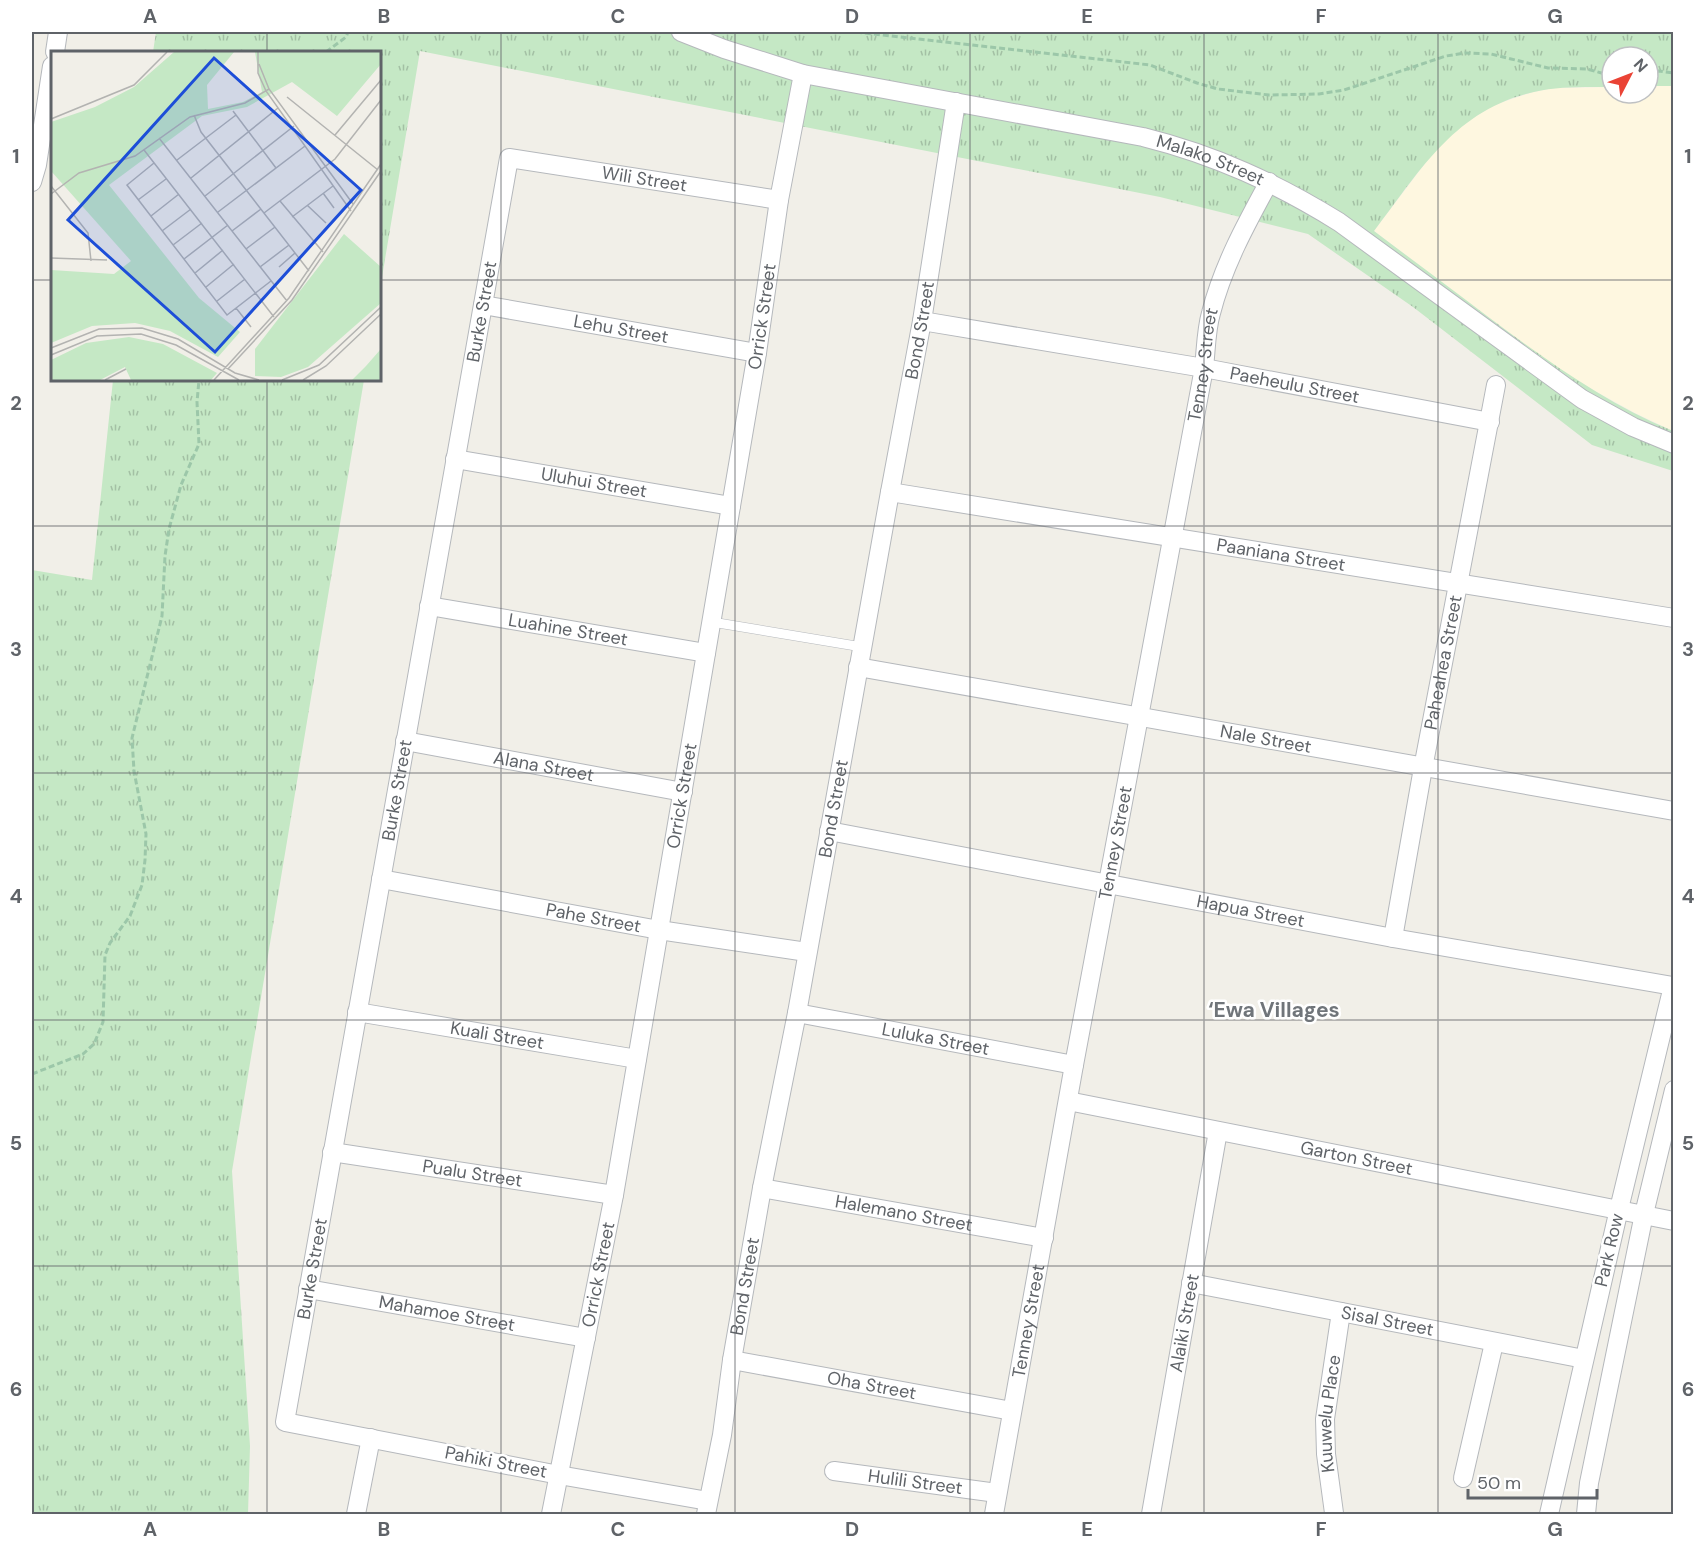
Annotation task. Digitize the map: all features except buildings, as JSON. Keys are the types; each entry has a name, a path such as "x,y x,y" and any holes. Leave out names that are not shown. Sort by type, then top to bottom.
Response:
{"street":[{"path":"55,51 58,32"},
{"name":"Malako Street","path":"681,32 724,49 803,74 1095,126 1180,146 1242,169 1339,222 1582,399 1633,427 1674,444"},
{"path":"32,182 37,165 51,73"},
{"name":"Orrick Street","path":"551,1515 614,1195 757,353 779,200 803,74"},
{"name":"Bond Street","path":"707,1508 722,1435 732,1360 762,1188 797,1013 922,321 956,102"},
{"name":"Wili Street","path":"509,158 779,200"},
{"name":"Burke Street","path":"285,1422 509,158"},
{"name":"Tenney Street","path":"994,1515 1074,1065 1204,368 1210,314 1224,273 1243,230 1269,182"},
{"name":"Lehu Street","path":"483,305 757,353"},
{"name":"Paeheulu Street","path":"922,321 1204,368 1490,422"},
{"name":"Paheahea Street","path":"1393,938 1496,386"},
{"name":"Uluhui Street","path":"456,459 731,506"},
{"name":"Paaniana Street","path":"890,492 1674,618"},
{"name":"Luahine Street","path":"429,606 706,653"},
{"name":"Nale Street","path":"858,667 1674,811"},
{"name":"Alana Street","path":"405,741 682,792"},
{"name":"Hapua Street","path":"829,831 1393,938 1674,986"},
{"name":"Pahe Street","path":"381,879 659,930 807,952"},
{"name":"Park Row","path":"1549,1515 1619,1209 1674,986"},
{"name":"Kuali Street","path":"357,1012 637,1059"},
{"name":"Luluka Street","path":"797,1013 1074,1065"},
{"name":"Park Row","path":"1586,1515 1589,1483 1644,1214 1674,1090"},
{"name":"Garton Street","path":"1068,1101 1674,1221"},
{"name":"Alaiki Street","path":"1150,1515 1218,1131"},
{"name":"Pualu Street","path":"332,1152 614,1195"},
{"name":"Halemano Street","path":"762,1188 1044,1238"},
{"name":"Sisal Street","path":"1191,1283 1584,1359"},
{"name":"Mahamoe Street","path":"308,1289 586,1338"},
{"name":"Kuuwelu Place","path":"1334,1513 1326,1454 1325,1419 1341,1312"},
{"path":"1463,1478 1494,1343"},
{"name":"Oha Street","path":"732,1360 1012,1410"},
{"name":"Pahiki Street","path":"285,1422 560,1475 707,1508"},
{"path":"356,1515 371,1438"},
{"name":"Hulili Street","path":"834,1471 997,1493"}],"lane":[{"path":"712,622 862,647"}],"path":[{"path":"327,51 346,37 348,32"},
{"path":"856,32 1150,65 1218,89 1269,95 1319,94 1344,90 1446,56 1465,53 1491,54 1541,67 1587,69 1600,73"},
{"path":"32,1074 83,1054 94,1044 104,1022 105,955 110,943 129,916 142,885 146,834 134,771 132,738 162,616 165,556 169,529 181,485 199,444 197,402 199,381"}],"shaded area":[{"path":"1660,86 1673,86 1673,431 1575,380 1374,231 1436,149 1462,125 1494,105 1533,92 1554,88 1600,87 1600,105 1660,105"}],"green space":[{"path":"156,32 1673,32 1673,86 1660,86 1660,45 1600,45 1600,87 1573,87 1534,92 1506,100 1482,113 1441,146 1374,231 1554,364 1600,394 1673,431 1673,471 1592,445 1413,307 1308,234 1160,197 420,51 381,283 381,51 153,51"},
{"path":"113,381 364,381 232,1171 250,1446 248,1514 32,1514 32,570 92,580"}],"district":[{"name":"‘Ewa Villages","path":"1274,1010"}]}
